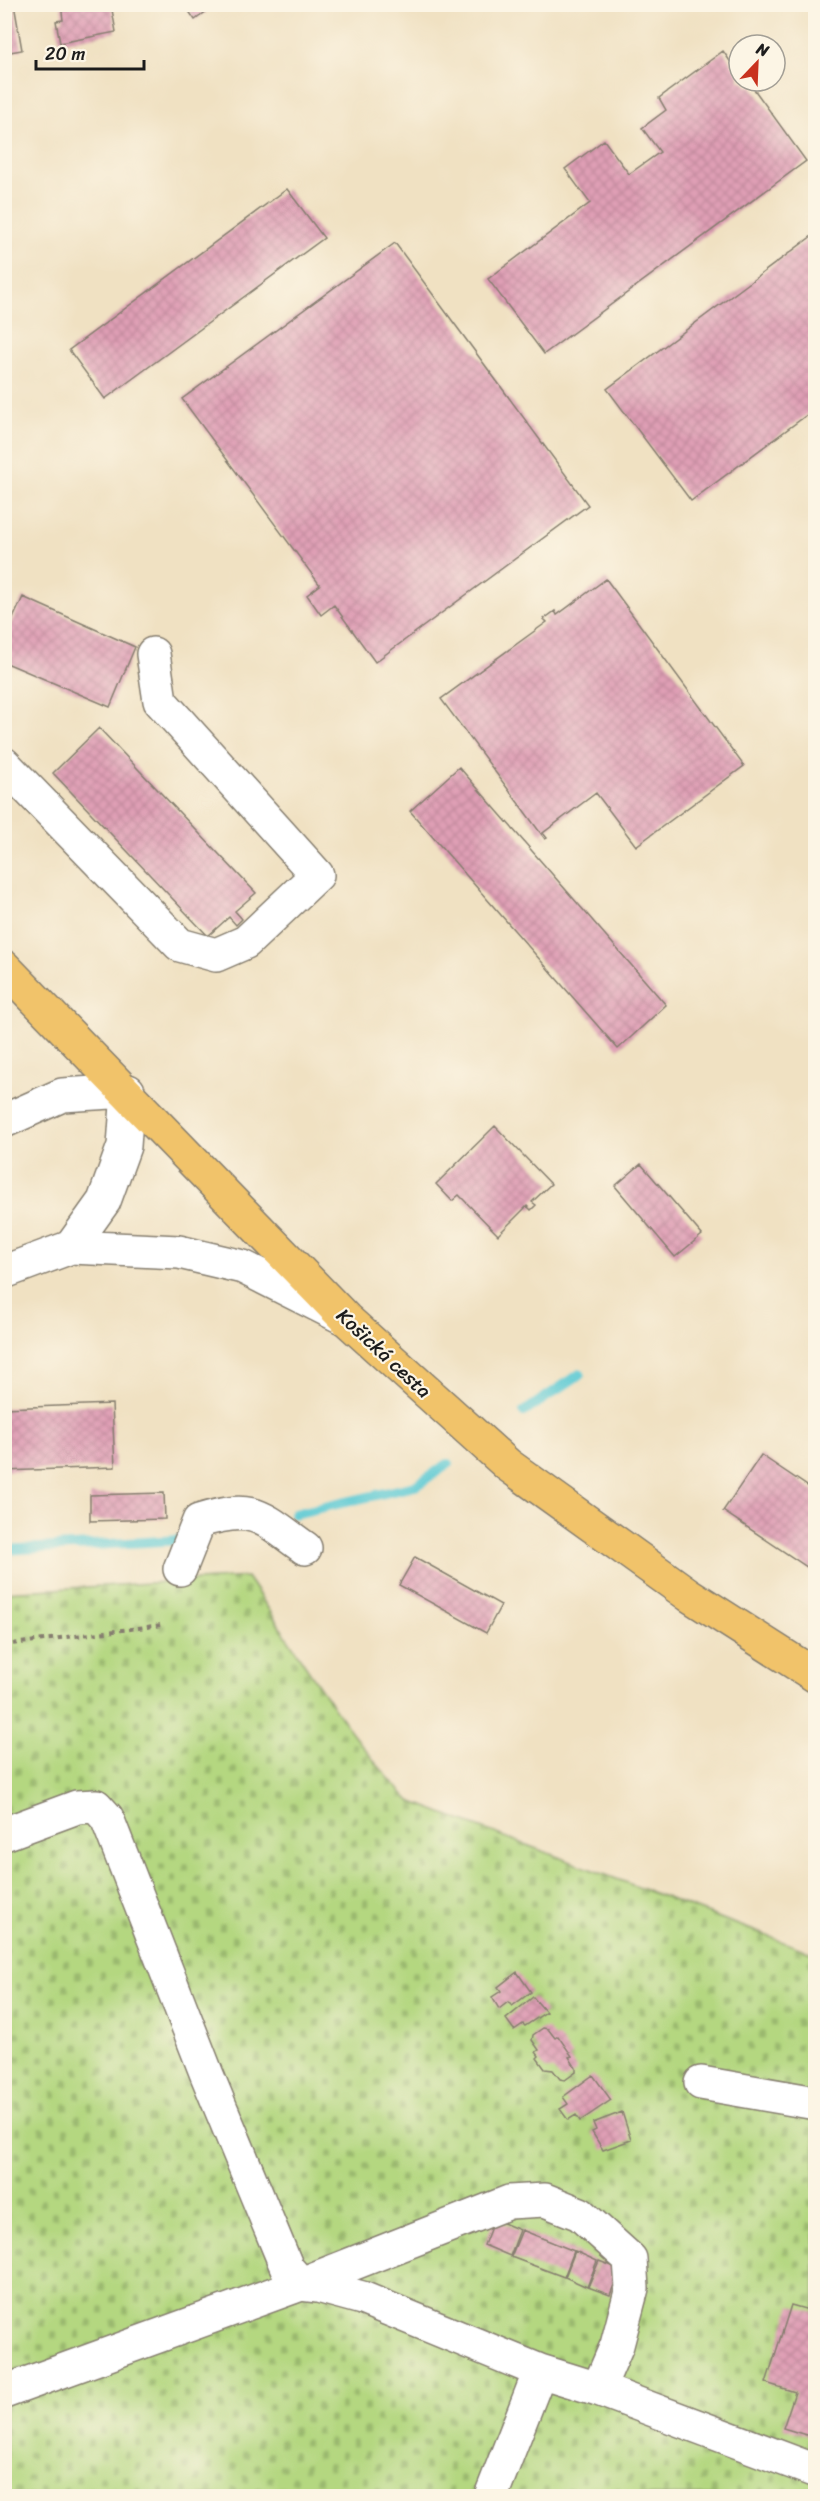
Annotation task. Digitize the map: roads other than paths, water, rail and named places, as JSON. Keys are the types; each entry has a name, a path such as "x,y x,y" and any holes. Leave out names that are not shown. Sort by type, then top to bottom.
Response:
{"main road":[{"name":"Košická cesta","path":"4,967 128,1091 346,1319 508,1465 688,1595 816,1676"}],"street":[{"path":"4,764 180,945 216,956 246,942 317,875 160,700 153,654"},
{"path":"4,1121 62,1095 128,1091 124,1146 104,1201 71,1247"},
{"path":"4,1272 71,1247 179,1252 243,1267 346,1319"},
{"path":"180,1569 199,1521 227,1512 253,1513 304,1548"},
{"path":"4,1834 76,1807 96,1806 107,1818 207,2076 269,2226 287,2268 301,2284 318,2286 362,2298 540,2371 598,2389 816,2471"},
{"path":"700,2083 816,2103"},
{"path":"4,2392 301,2284 509,2202 545,2200 580,2214 630,2259 632,2288 617,2345 598,2389"},
{"path":"491,2496 540,2371"}],"waterway":[{"path":"524,1412 580,1374"},
{"path":"294,1514 415,1486 448,1464"},
{"path":"4,1550 181,1540"}]}
